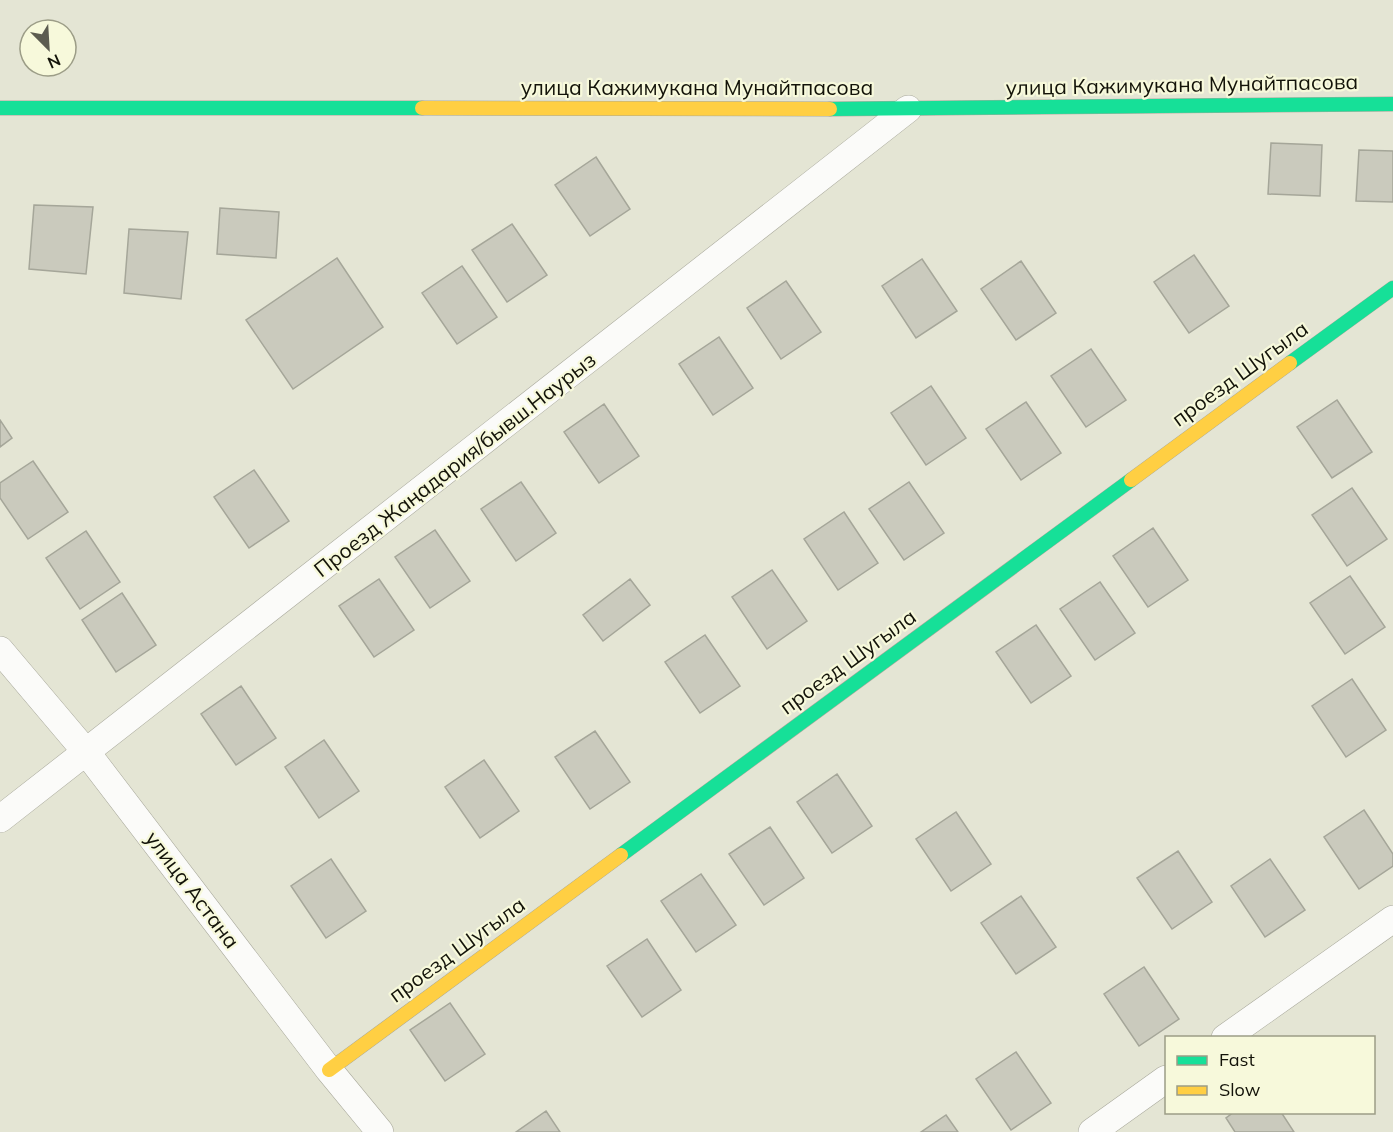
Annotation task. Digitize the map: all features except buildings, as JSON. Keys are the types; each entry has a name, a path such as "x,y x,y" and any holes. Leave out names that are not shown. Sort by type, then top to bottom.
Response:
{"street":[{"name":"улица Кажимукана Мунайтпасова","path":"0,108 908,109 1393,104"},
{"name":"Проезд Жаңадария/бывш.Наурыз","path":"0,819 908,109"},
{"name":"проезд Шугыла","path":"329,1070 1393,288"},
{"name":"улица Астана","path":"0,650 87,753 329,1070 380,1132"},
{"path":"1229,1036 1393,919"},
{"path":"1092,1132 1165,1080"}],"traffic: fast":[{"path":"830,109 1393,104"},
{"path":"0,108 422,108"},
{"path":"1290,363 1393,288"},
{"path":"621,855 1131,480"}],"traffic: slow":[{"path":"422,108 830,109"},
{"path":"1131,480 1290,363"},
{"path":"329,1070 621,855"}]}
